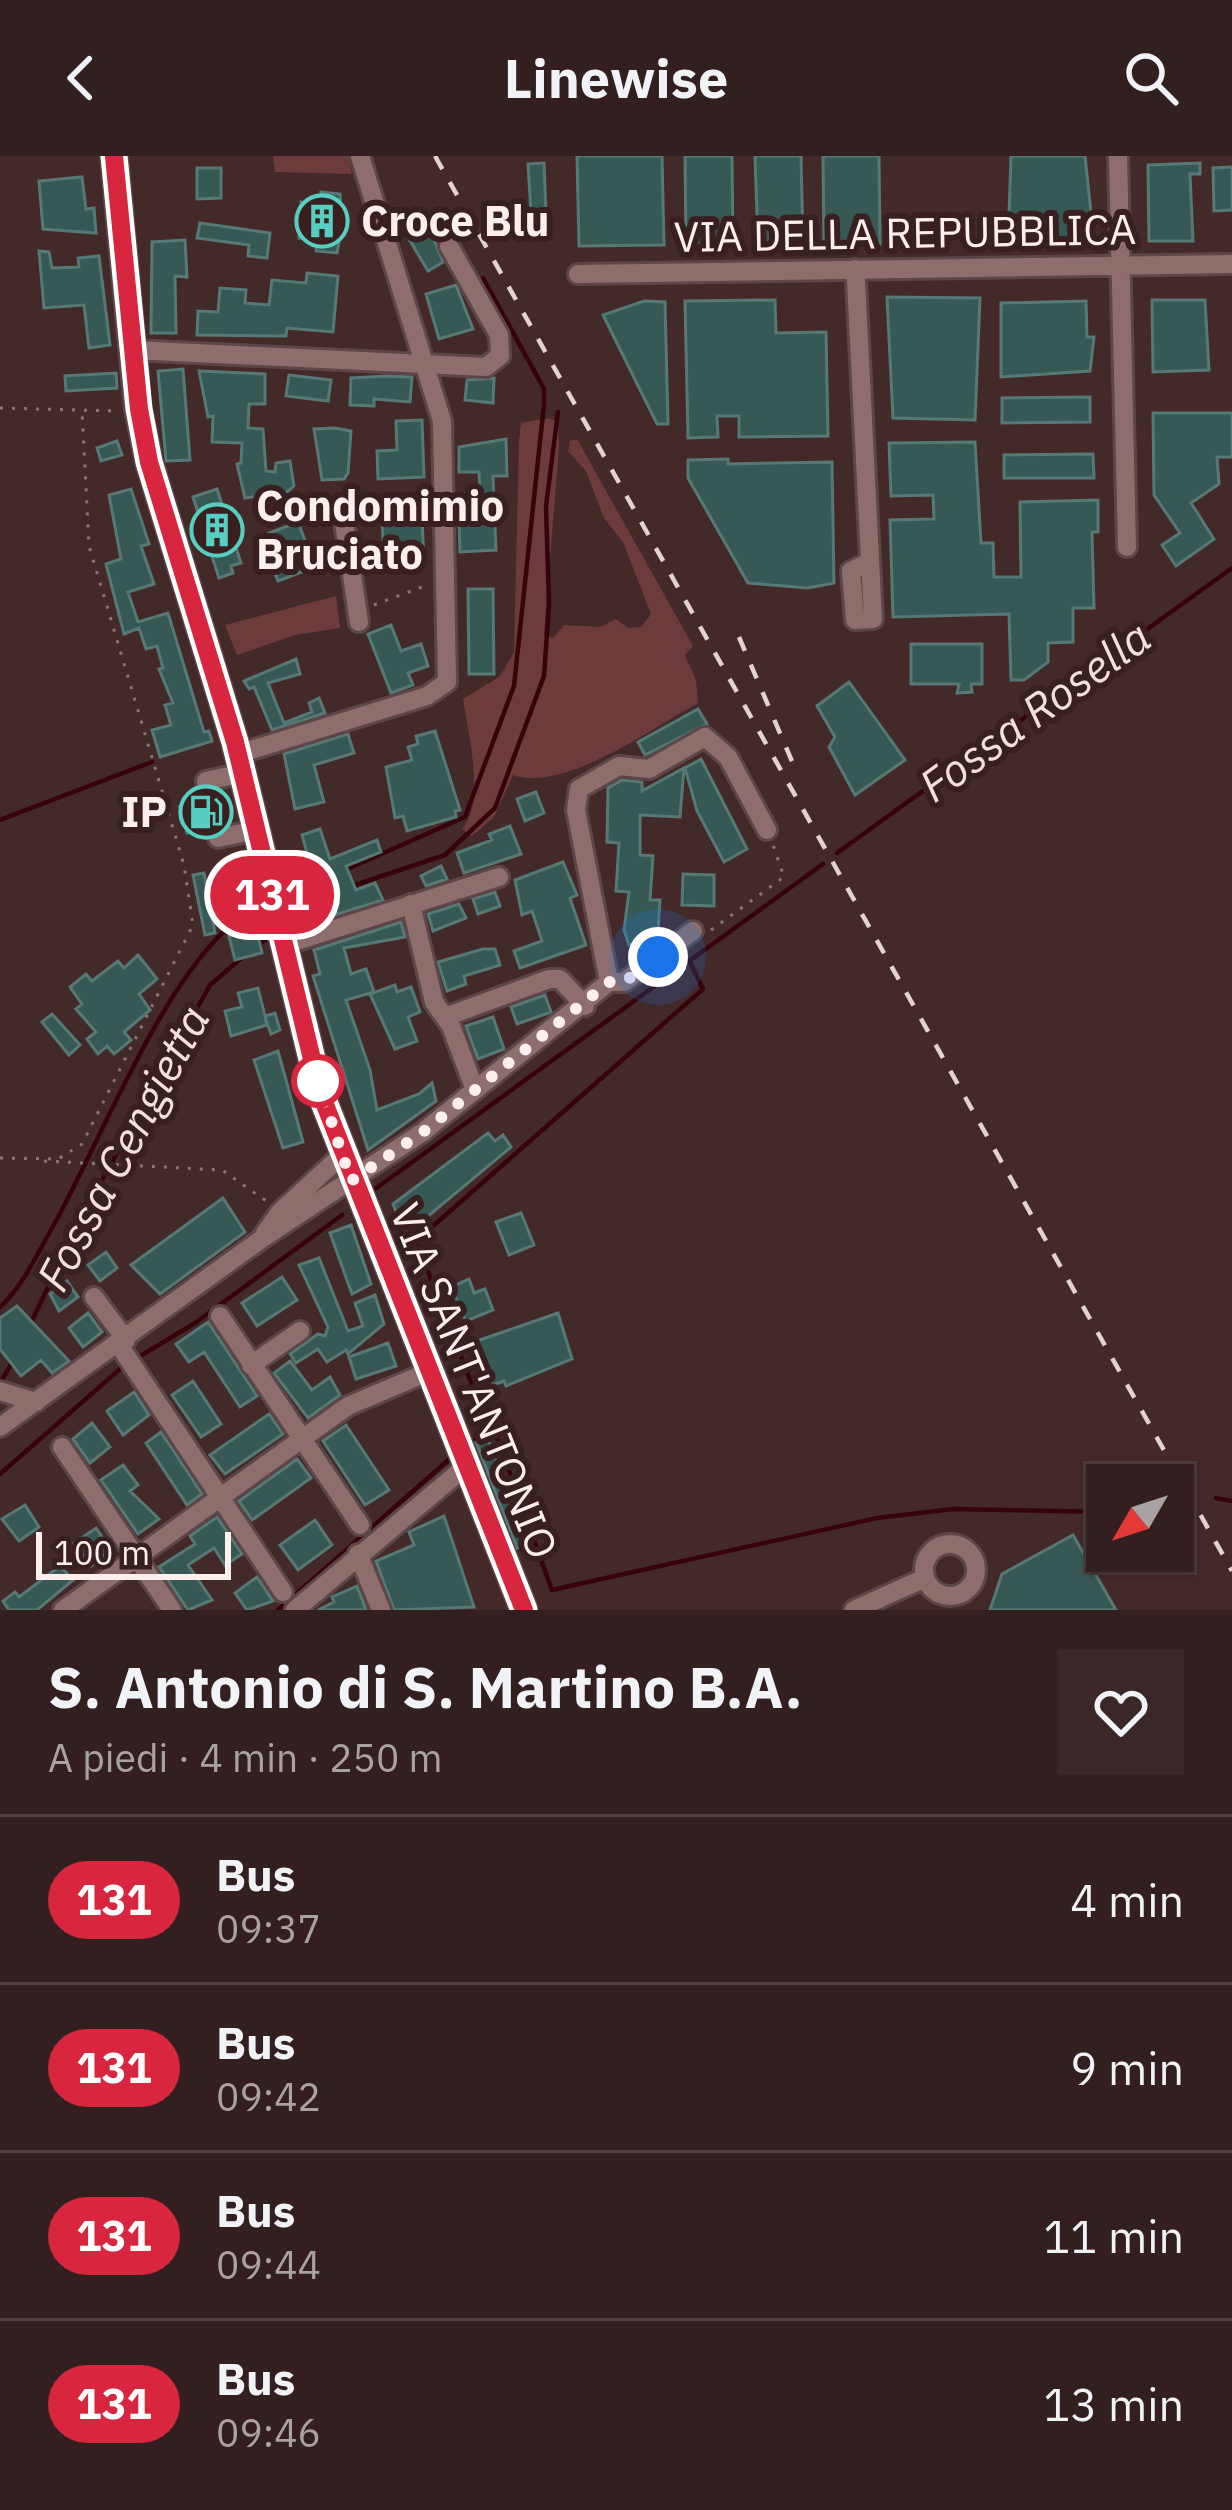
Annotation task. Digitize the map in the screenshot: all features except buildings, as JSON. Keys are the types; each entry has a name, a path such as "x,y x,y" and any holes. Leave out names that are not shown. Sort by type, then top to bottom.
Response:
{"main road":[{"name":"VIA SANT'ANTONIO","path":"114,156 139,409 162,515 240,764 341,1156 524,1610"}],"street":[{"path":"210,799 206,781 240,764 442,689 448,682 442,421 360,156"},
{"path":"1118,156 1127,547"},
{"path":"133,350 486,367 500,356 499,335 449,246"},
{"name":"VIA DELLA REPUBBLICA","path":"578,274 1232,264"},
{"path":"855,269 870,562"},
{"path":"359,622 342,509 444,503"},
{"path":"609,982 575,810 579,789 619,766 649,769 705,737 728,757 766,830"},
{"path":"214,820 218,838 256,830"},
{"path":"284,945 380,919 411,904 499,877"},
{"path":"411,904 434,1002 445,1017 475,1090"},
{"path":"0,1427 263,1238 351,1181 584,1006 609,982 624,982 693,931"},
{"path":"445,1017 549,979 560,979 584,1006"},
{"path":"263,1238 280,1212 341,1156"},
{"path":"94,1298 284,1592"},
{"path":"220,1316 360,1526"},
{"path":"251,1365 300,1331"},
{"path":"63,1610 348,1406 428,1372"},
{"path":"0,1391 36,1402"},
{"path":"62,1447 172,1610"},
{"path":"295,1610 465,1467"},
{"path":"854,1610 887,1602 925,1578 930,1553 954,1544 975,1560 971,1601 942,1596 925,1578"},
{"path":"358,1554 381,1610"}],"path":[{"path":"0,408 139,409"},
{"path":"36,1161 70,1154 93,1129 194,926 184,866 89,545 82,411"},
{"path":"374,605 446,578"},
{"path":"693,931 700,938 784,877 766,830"},
{"path":"0,1158 222,1170 280,1212"}],"shaded area":[{"path":"273,156 348,156 352,174 275,172"},
{"path":"549,418 558,422 559,447 544,635 553,638 564,625 600,627 616,619 628,628 641,627 651,614 623,542 604,518 586,471 568,451 570,441 577,439 693,646 685,655 696,680 698,703 582,767 534,778 513,775 494,817 472,836 462,829 469,818 474,785 463,699 499,677 514,653 521,423"},
{"path":"336,596 340,628 295,635 237,655 225,625"}],"waterway":[{"path":"345,870 465,817 514,686 544,389 483,278"},
{"name":"Fossa Cengietta","path":"352,886 445,855 495,808 544,676 549,604 546,506 558,412"},
{"name":"Fossa Rosella","path":"837,853 1232,568"},
{"path":"0,820 152,762"},
{"name":"Fossa Rosella","path":"371,1192 823,864"},
{"path":"284,892 317,879"},
{"name":"Fossa Cengietta","path":"289,921 325,899"},
{"path":"0,1307 34,1260 158,1021 209,946 237,920"},
{"name":"Fossa Cengietta","path":"258,945 270,936"},
{"name":"Fossa Cengietta","path":"29,1327 79,1222 210,985 245,955"},
{"path":"490,1431 416,1241 703,989 689,960"},
{"name":"Fossa Rosella","path":"137,1358 195,1323 342,1215"},
{"name":"Fossa Cengietta","path":"2,1380 14,1359"},
{"name":"Fossa Rosella","path":"0,1474 120,1369"},
{"path":"467,1444 490,1431 496,1435 552,1590 877,1518 953,1509 1086,1512"},
{"path":"278,1610 454,1455"},
{"path":"1216,1498 1232,1501"}],"railway":[{"path":"435,156 1232,1571"},
{"path":"739,637 794,766"}],"bus line":[{"name":"131","path":"114,156 139,409 149,462 235,742 320,1092 341,1156 524,1610"}],"place":[{"name":"Croce Blu","path":"322,221"},
{"name":"Condomimio Bruciato","path":"217,530"},
{"name":"IP","path":"206,812"}],"route":[{"path":"318,1081 351,1181 423,1132 609,982 624,982 658,957"}]}
